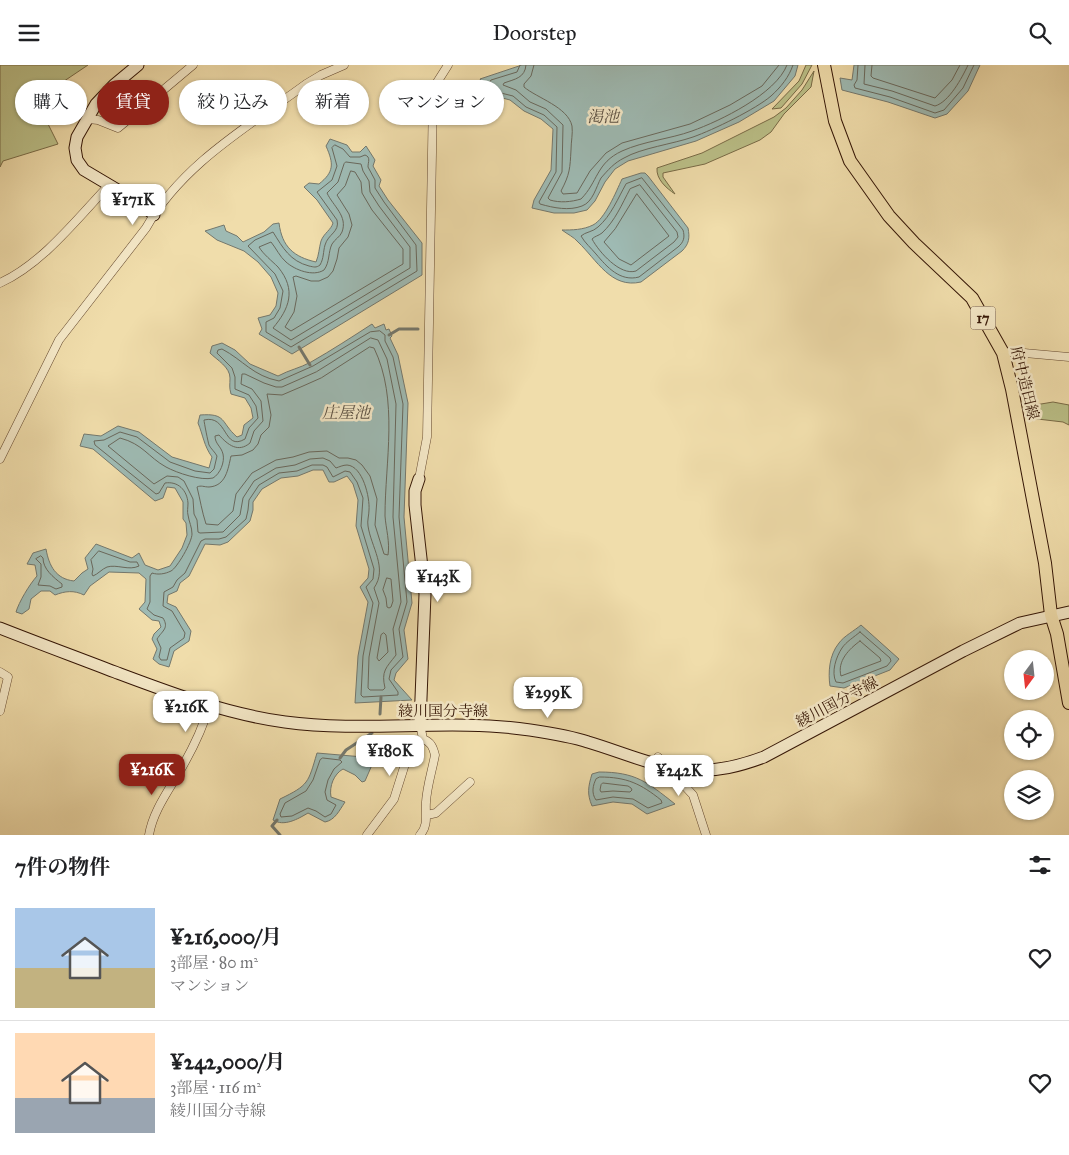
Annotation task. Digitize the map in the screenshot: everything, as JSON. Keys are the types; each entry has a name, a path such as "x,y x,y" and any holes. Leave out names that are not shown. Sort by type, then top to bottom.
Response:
{"main road":[{"path":"138,65 114,85 96,104 77,137 75,149 77,160 84,171 143,205 154,215"},
{"name":"府中造田線","path":"824,65 835,121 850,161 889,216 914,243 972,298 1003,353 1012,389 1043,554 1051,615 1057,634 1069,703"},
{"path":"419,479 415,505 425,594 420,725"},
{"name":"綾川国分寺線","path":"0,628 162,690 209,706 256,717 324,725 369,727 471,724 516,728 586,741 689,770 706,771 743,765 764,757 963,651 1020,623 1069,612"}],"street":[{"path":"88,119 98,120 118,128 193,65"},
{"path":"0,459 59,340 188,173 306,84 344,65"},
{"path":"419,479 427,437 433,96 436,84 448,65"},
{"path":"0,283 16,276 38,259 110,185"},
{"path":"1003,353 1012,352 1069,357"},
{"path":"0,672 8,677 0,711"},
{"path":"150,835 155,812 182,767 205,719 209,706"},
{"path":"420,725 423,739"},
{"path":"367,835 394,799 411,745 423,739 434,748 434,755 426,803 427,815 424,830 420,835"},
{"path":"661,761 693,795 706,835"},
{"path":"427,815 436,813 470,782"}],"green space":[{"path":"0,65 88,65 66,80 15,80 15,125 48,125 58,144 3,161 0,167"},
{"path":"806,65 812,65 802,84 781,108 772,109 799,81"},
{"path":"814,71 811,87 784,114 771,132 760,140 705,164 663,173 663,177 675,194 662,183 658,176 657,168 702,153 774,117 786,108 802,90"},
{"path":"1053,402 1069,405 1069,425 1063,422 1029,418 1029,406"}],"water":[{"name":"渇池","path":"522,65 798,65 795,76 774,101 739,122 696,141 628,161 615,169 605,182 595,201 587,210 574,213 554,213 532,208 534,200 551,170 553,129 541,119 524,111 510,100 504,98 504,80 480,79"},
{"path":"854,65 980,65 968,91 947,114 935,118 888,102 842,90 840,78 852,80"},
{"path":"330,139 347,145 352,152 360,152 366,146 375,160 373,166 381,180 379,186 422,243 422,275 292,354 259,334 262,329 258,318 270,315 276,306 278,293 271,277 258,262 244,251 217,240 205,231 224,225 226,231 237,236 243,242 264,232 273,224 279,223 283,239 290,250 301,257 316,262 321,241 333,223 317,200 304,187 309,183 319,184 328,176 331,163 326,146"},
{"path":"645,173 648,176 688,228 689,238 682,251 641,282 630,283 621,281 605,271 576,240 562,230 574,230 593,225 602,217 610,205 622,179"},
{"name":"庄屋池","path":"372,324 375,328 384,324 386,330 389,329 392,336 390,338 398,355 408,403 404,517 412,603 404,630 408,659 396,673 394,680 412,700 355,703 358,656 368,602 360,587 368,578 369,569 356,526 358,500 353,484 347,476 334,482 329,482 323,470 313,470 298,476 281,478 262,489 253,502 250,521 228,542 220,545 205,544 189,576 180,583 177,591 168,595 167,603 176,607 191,631 189,641 174,651 169,667 159,664 153,659 157,649 152,639 161,627 159,621 152,620 139,609 145,602 146,579 139,573 109,572 90,586 84,595 70,592 55,595 50,591 41,591 31,599 29,609 22,614 16,612 19,603 37,576 35,565 27,564 33,553 46,549 54,571 62,578 74,581 88,569 85,558 96,544 132,558 139,553 145,565 158,570 170,566 182,548 187,535 186,523 183,519 183,502 175,488 167,487 163,498 155,501 93,449 80,446 84,434 101,436 118,426 139,432 172,457 209,468 212,457 205,445 198,423 200,415 215,415 219,417 237,437 242,435 244,425 253,418 251,408 245,398 231,394 228,370 210,353 212,346 222,343 235,350 250,364 278,376 311,362"},
{"path":"861,625 899,659 890,670 844,688 830,686 830,664 833,653 844,638"},
{"path":"317,753 375,758 365,781 362,782 355,775 343,769 335,777 331,789 331,797 345,802 332,819 325,822 308,813 295,820 282,823 273,820 280,799 297,790 306,782 312,771"},
{"path":"612,772 632,776 648,784 675,804 647,814 632,804 613,802 592,806 589,794 590,783 592,774"}],"waterway":[{"path":"389,335 399,329 418,329"},
{"path":"299,347 310,365"},
{"path":"380,714 381,697"},
{"path":"340,758 346,750 372,733"},
{"path":"277,820 272,826 280,835"}]}
